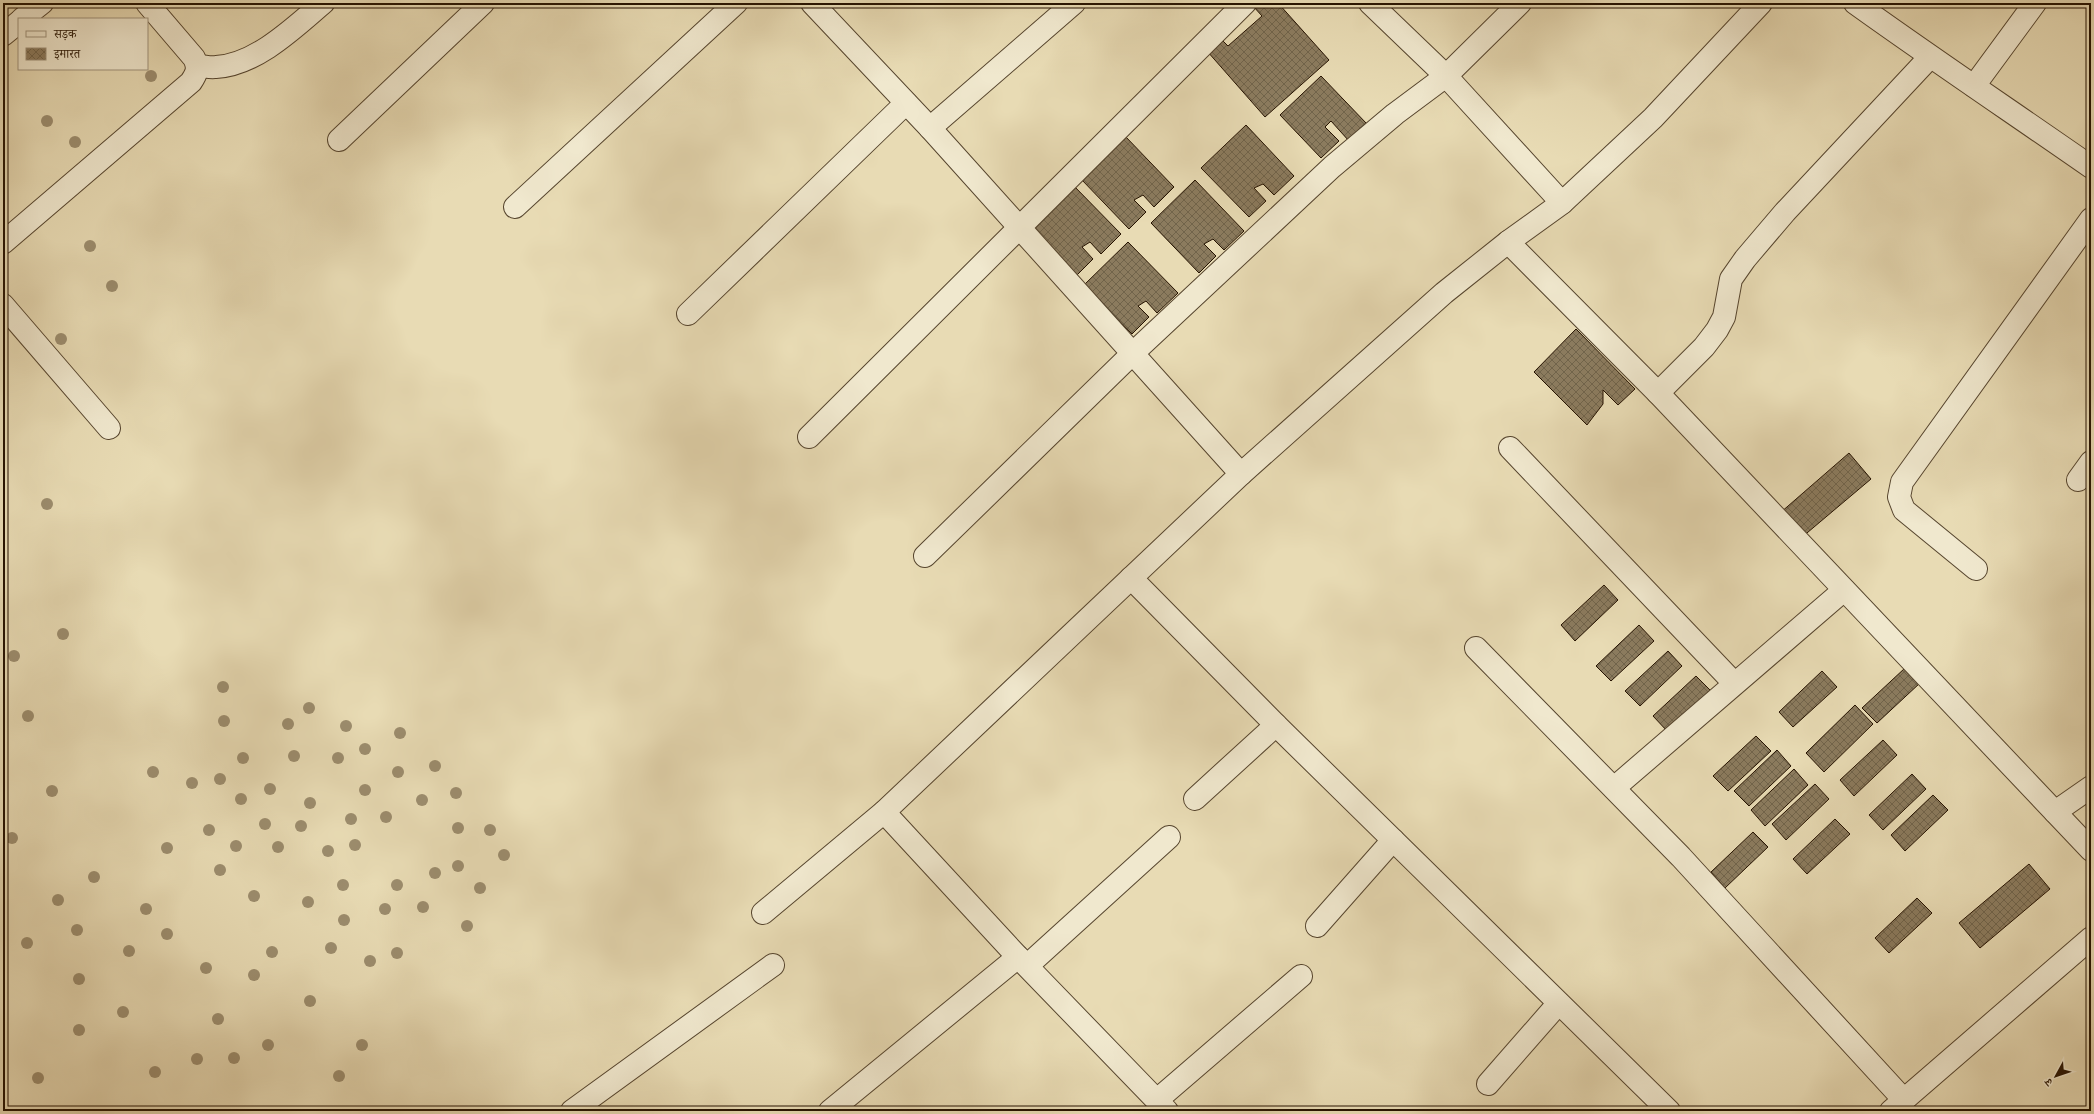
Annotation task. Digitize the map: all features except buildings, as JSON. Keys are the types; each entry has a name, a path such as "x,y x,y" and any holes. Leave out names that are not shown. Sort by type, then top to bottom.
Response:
{"street":[{"path":"23,18 42,3"},
{"path":"3,243 191,82 196,74 198,66 194,58 146,3"},
{"path":"198,66 224,66 238,62 262,51 288,33 323,3"},
{"path":"339,140 483,3"},
{"path":"515,207 736,3"},
{"path":"812,3 930,128 1019,229 1242,474"},
{"path":"930,128 1074,3"},
{"path":"810,437 1245,3"},
{"path":"1370,3 1446,76 1562,203"},
{"path":"925,556 1132,354 1332,167 1395,114 1446,76 1520,3"},
{"path":"763,913 884,812 1242,474 1444,293 1508,242 1562,203 1653,118 1761,3"},
{"path":"1855,3 1930,57 2091,167"},
{"path":"1974,86 2035,3"},
{"path":"3,35 18,23"},
{"path":"1658,393 1704,347 1717,330 1724,316 1731,279 1745,259 1790,207 1930,57"},
{"path":"688,314 906,103"},
{"path":"1976,569 1904,510 1899,497 1902,482 2091,219"},
{"path":"1508,242 1658,393 2091,850"},
{"path":"3,305 109,428"},
{"path":"1510,448 1734,683"},
{"path":"2078,480 2091,462"},
{"path":"1131,578 1276,725 1558,1004 1669,1111"},
{"path":"1614,788 1734,683 1844,590"},
{"path":"1476,648 1614,788 1783,967 1897,1105 2091,938"},
{"path":"1195,799 1276,725"},
{"path":"2055,812 2091,787"},
{"path":"884,812 1023,961 1162,1106 1301,976"},
{"path":"830,1111 1023,961 1168,837"},
{"path":"1317,926 1393,840"},
{"path":"572,1111 773,965"},
{"path":"1488,1084 1558,1004"}]}
